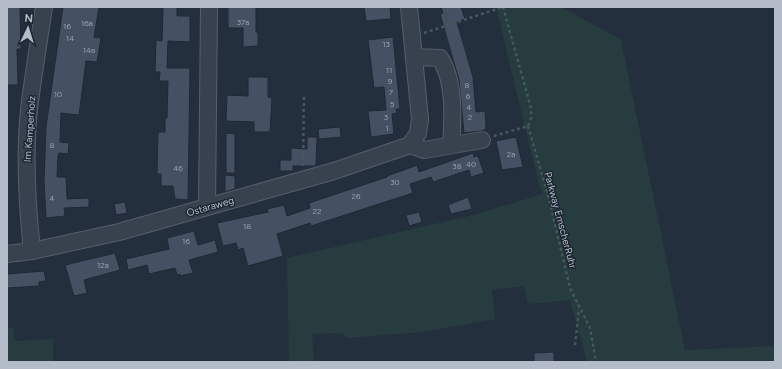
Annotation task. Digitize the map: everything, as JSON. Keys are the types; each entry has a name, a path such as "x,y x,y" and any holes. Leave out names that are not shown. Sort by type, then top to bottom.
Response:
{"street":[{"name":"Im Kamperholz","path":"32,251 27,207 26,158 29,111 44,7"},
{"path":"207,207 209,7"},
{"path":"409,7 420,119 418,133 410,146 424,150 451,144 482,140"},
{"path":"415,57 440,58 446,67 453,123 451,144"},
{"name":"Ostaraweg","path":"7,254 32,251 119,232 303,180 410,146"}],"path":[{"path":"413,37 503,7 531,108 531,118 528,126 482,140"},
{"path":"303,180 304,95"},
{"name":"Parkway EmscherRuhr","path":"528,126 549,199 570,288 590,328 596,362"},
{"path":"575,345 579,308"}],"green space":[{"path":"496,7 562,7 621,40 685,350 775,346 775,362 587,362 570,300 528,304 524,286 492,290 495,319 422,332 348,338 341,333 312,334 314,362 289,362 287,258 469,216 543,194 539,185"},
{"path":"7,328 13,328 15,341 53,339 53,362 7,362"}],"building":[{"path":"7,7 20,7 21,49 17,49 18,85 7,85"},
{"path":"63,7 99,7 94,37 101,38 97,62 86,61 79,115 61,113 60,142 69,143 68,154 59,153 58,156 57,177 66,177 67,199 89,198 89,207 64,208 65,216 46,218 44,181 46,127"},
{"path":"163,7 177,7 177,16 190,16 190,42 168,41 167,68 190,68 188,200 175,199 173,186 161,186 161,174 157,174 158,132 165,132 165,118 167,118 168,81 159,81 160,72 155,72 156,40 162,41"},
{"path":"228,7 256,7 256,32 258,32 258,46 243,47 243,28 228,28"},
{"path":"364,7 390,7 391,19 366,21"},
{"path":"441,7 461,7 465,19 457,22 473,77 476,112 485,111 486,129 481,131 464,133 459,80 440,14 443,13"},
{"path":"393,37 400,109 396,109 397,113 392,114 394,134 371,137 368,111 386,110 384,87 374,88 368,40"},
{"path":"248,77 268,77 268,97 272,98 270,132 254,132 254,122 226,121 227,95 248,96"},
{"path":"340,127 341,137 319,139 318,129"},
{"path":"226,133 235,134 235,173 226,173"},
{"path":"307,137 317,137 316,166 293,166 293,171 280,171 280,160 291,160 291,148 307,149"},
{"path":"516,137 523,167 502,170 496,141"},
{"path":"473,153 474,157 478,156 484,173 471,177 469,170 433,182 431,177 410,184 413,193 311,226 310,223 277,234 283,256 248,266 243,248 238,250 236,243 223,246 217,223 268,212 267,209 284,205 287,216 310,208 309,203 387,177 417,165 419,172"},
{"path":"225,175 235,176 235,189 225,192"},
{"path":"468,197 472,209 451,214 448,205"},
{"path":"125,202 127,213 116,215 114,204"},
{"path":"419,212 422,222 409,226 406,215"},
{"path":"194,231 198,245 215,240 218,252 189,260 193,273 180,276 180,274 177,275 175,268 149,274 147,265 128,270 126,259 169,249 167,238"},
{"path":"115,253 120,270 84,280 87,293 74,296 65,265"},
{"path":"44,271 46,281 39,282 39,286 7,288 7,274"},
{"path":"554,352 554,362 534,362 534,353"}]}
